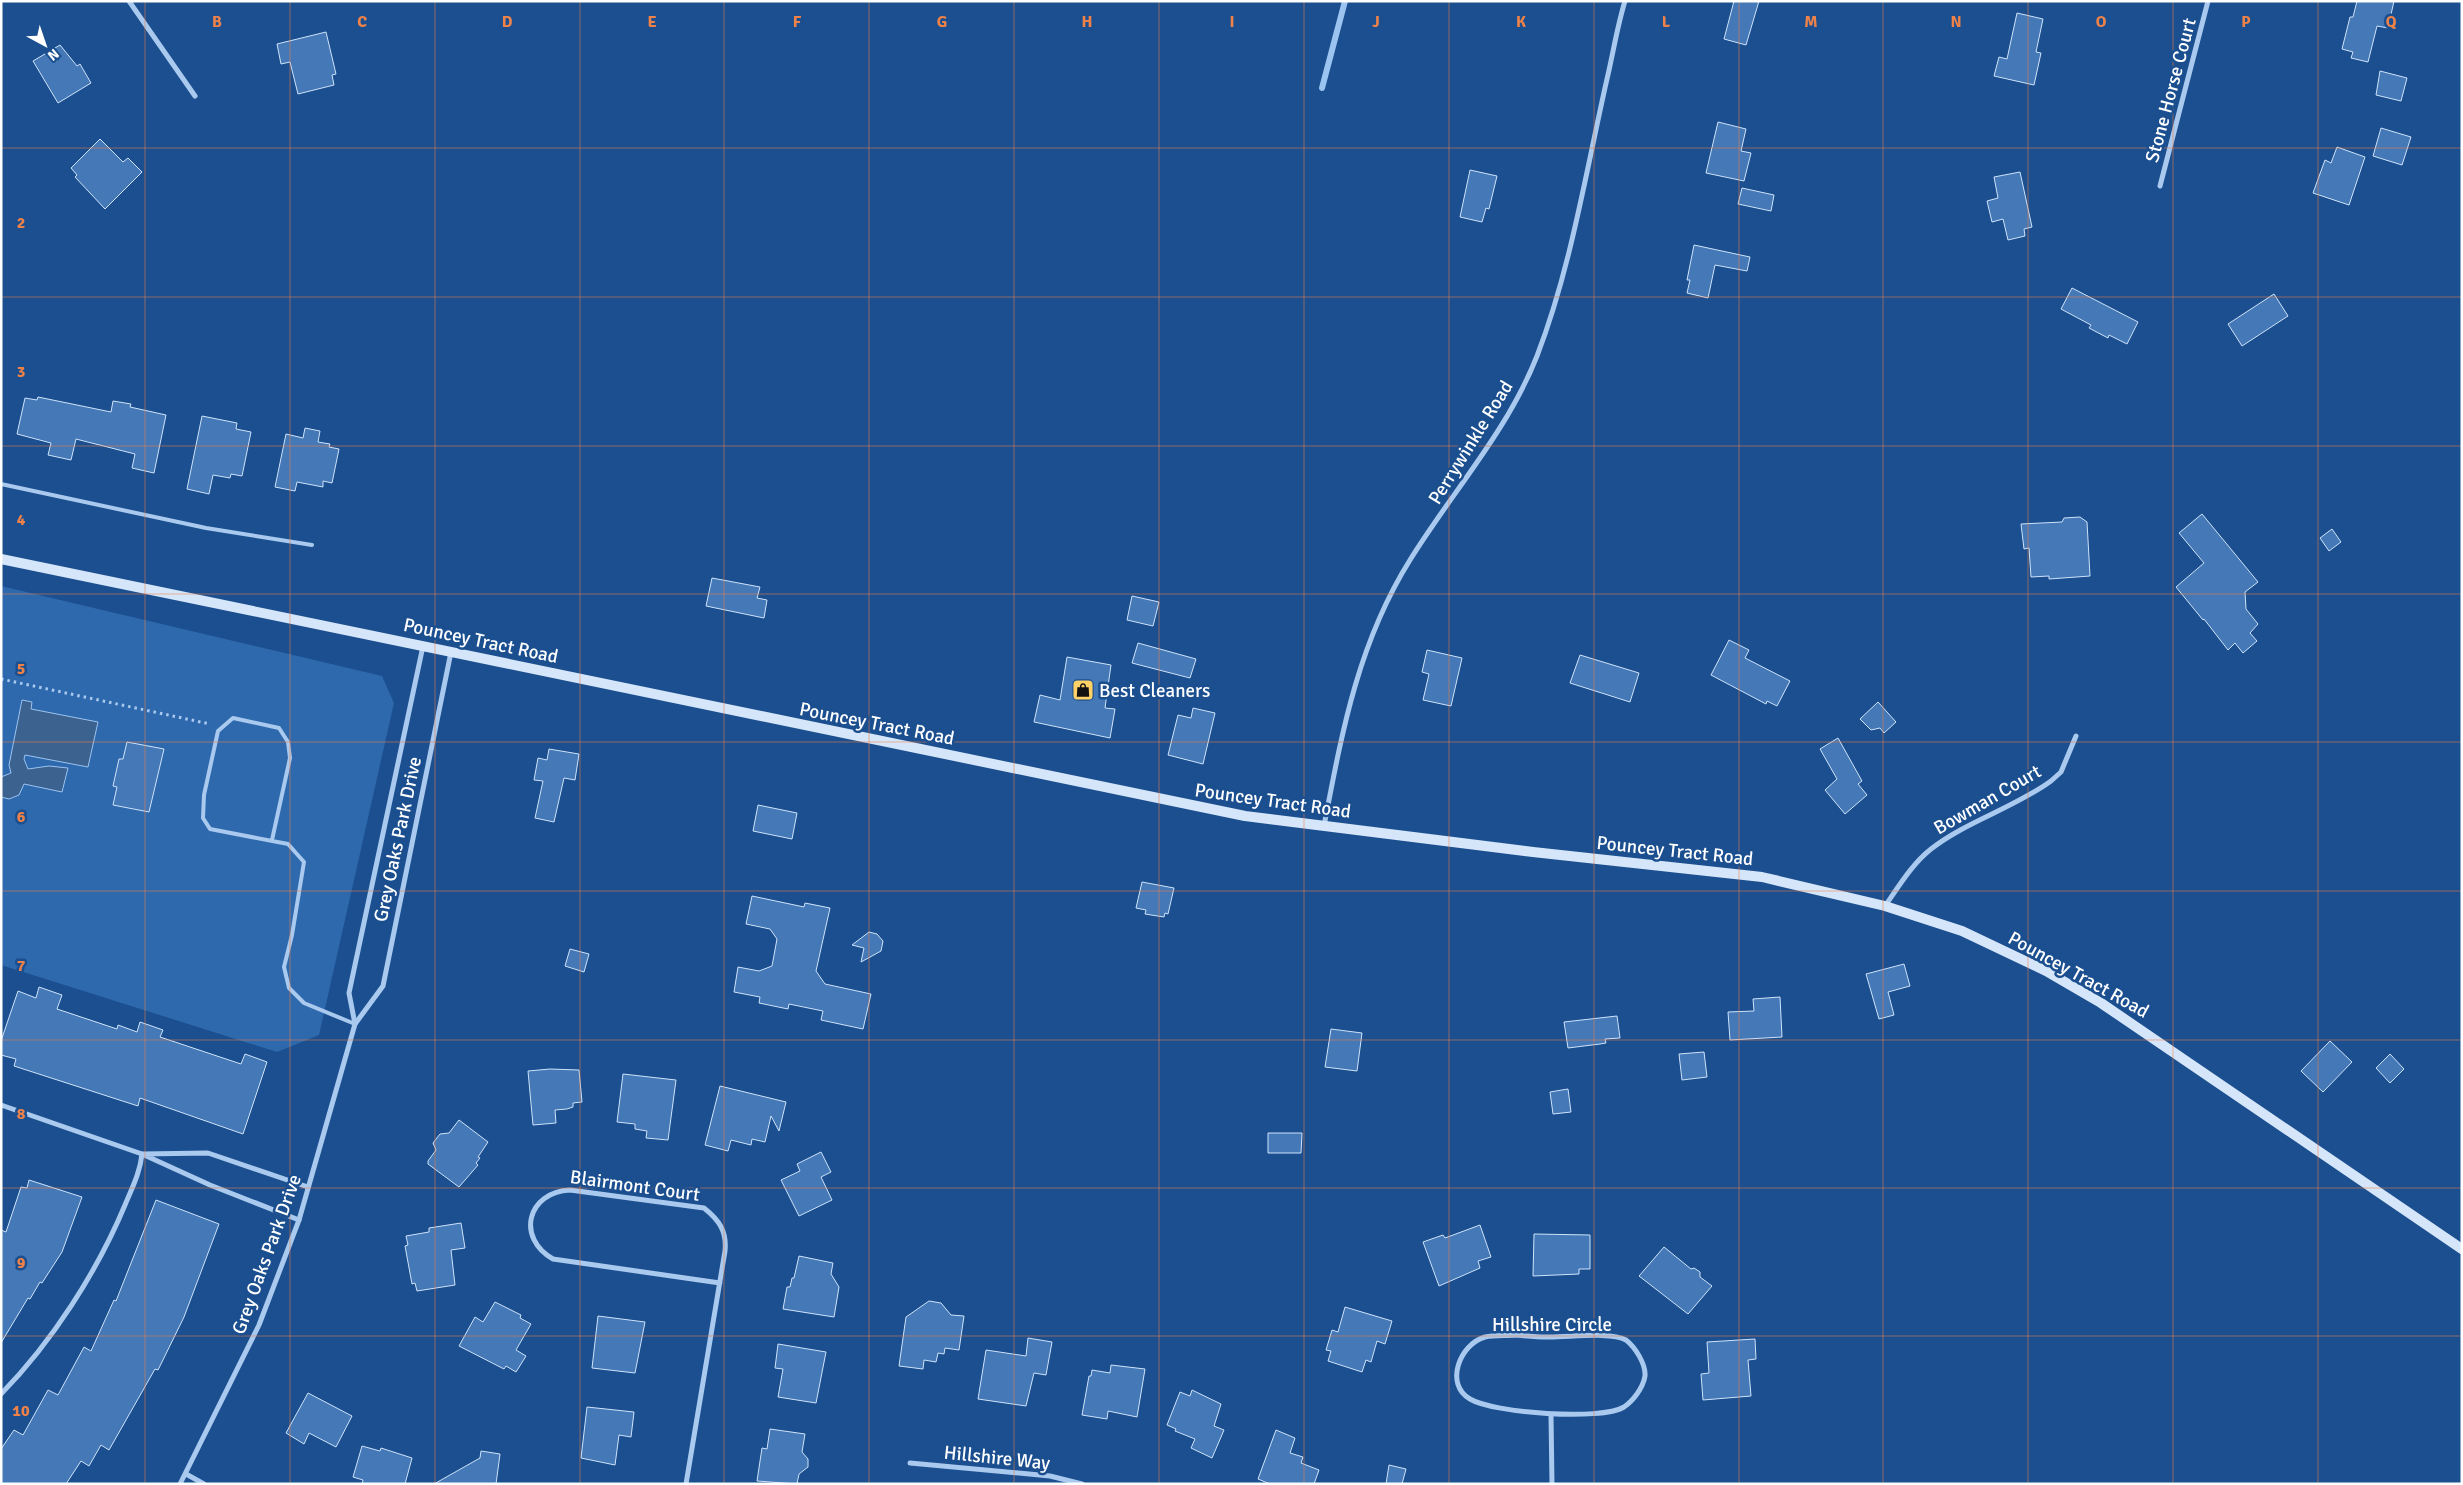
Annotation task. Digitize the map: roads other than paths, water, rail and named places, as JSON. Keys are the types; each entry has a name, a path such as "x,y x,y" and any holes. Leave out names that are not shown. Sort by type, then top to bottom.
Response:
{"main road":[{"name":"Pouncey Tract Road","path":"1,559 1148,798 1245,816 1762,878 1885,906 1962,931 2046,971 2101,1003 2462,1249"}],"street":[{"path":"129,1 195,96"},
{"name":"Perrywinkle Road","path":"1324,826 1343,725 1354,685 1384,606 1410,560 1501,428 1536,356 1552,309 1574,225 1625,1"},
{"name":"Stone Horse Court","path":"2160,186 2208,1"},
{"name":"Grey Oaks Park Drive","path":"355,1024 349,993 423,646"},
{"name":"Grey Oaks Park Drive","path":"180,1484 259,1325 299,1220 355,1024 383,986 451,652"},
{"name":"Bowman Court","path":"1885,906 1908,873 1930,850 1963,828 2040,789 2051,781 2061,772 2076,736"},
{"path":"1,1105 142,1154 210,1185 299,1220"},
{"path":"142,1154 208,1153 308,1187"},
{"path":"1,1394 25,1370 83,1287 113,1234 140,1169 142,1154"},
{"name":"Blairmont Court","path":"686,1484 720,1282 726,1241 720,1222 704,1208 570,1190 550,1194 542,1200 533,1212 530,1227 532,1237 544,1254 553,1259 720,1282"},
{"name":"Hillshire Circle","path":"1516,1335 1548,1338 1597,1335 1625,1340 1640,1356 1645,1376 1638,1394 1623,1408 1583,1414 1551,1415 1470,1400 1459,1388 1456,1371 1461,1358 1484,1337 1516,1335"},
{"path":"1551,1415 1552,1484"},
{"name":"Hillshire Way","path":"910,1463 1050,1476 1082,1484"},
{"path":"186,1474 204,1484"}],"lane":[{"path":"1,484 206,528 312,546"},
{"path":"272,840 290,758 288,742 279,728 233,718 218,731 207,777 202,818 210,829 288,844 304,862 292,935 284,967 289,988 304,1003 355,1024"}],"waterway":[{"path":"1322,88 1345,1"}],"place":[{"name":"Best Cleaners","path":"1083,690"}]}
